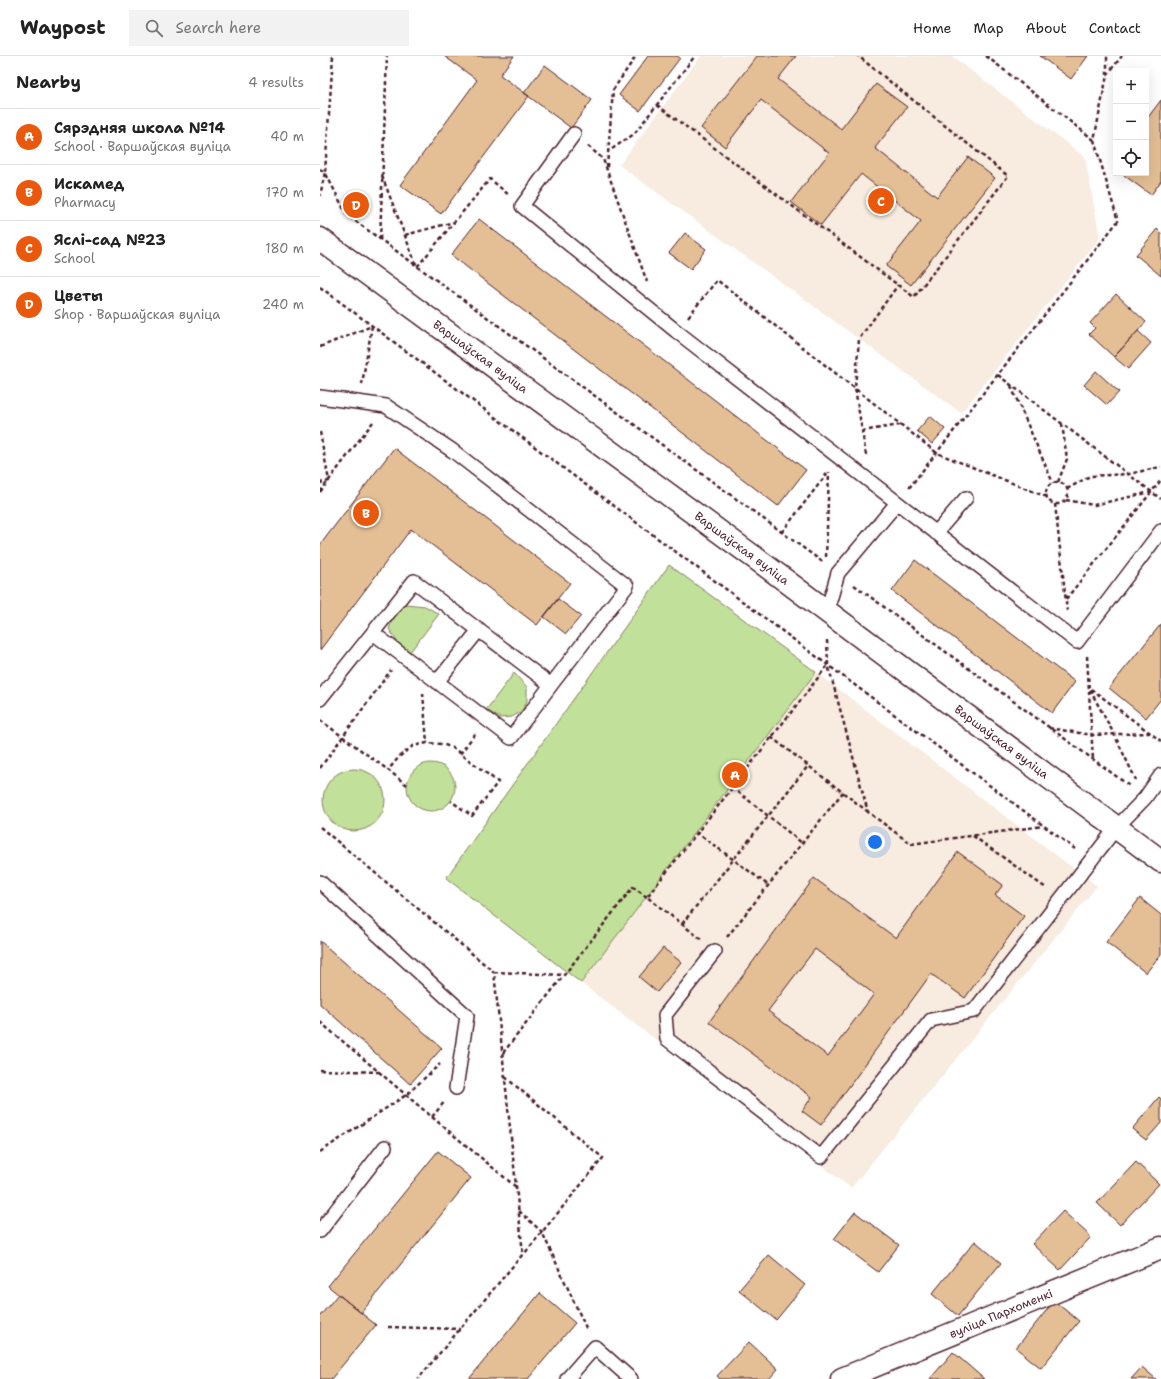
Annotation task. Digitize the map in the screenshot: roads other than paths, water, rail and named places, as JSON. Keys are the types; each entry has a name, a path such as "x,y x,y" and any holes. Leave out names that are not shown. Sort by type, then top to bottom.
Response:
{"street":[{"name":"Варшаўская вуліца","path":"320,238 827,611 1116,828 1161,860"},
{"name":"вуліца Пархоменкі","path":"842,1379 1161,1248"}],"lane":[{"path":"574,134 522,206 659,318 1077,642 1161,531"},
{"path":"320,397 386,406 454,451 627,586 511,738 373,633"},
{"path":"936,533 966,498"},
{"path":"827,611 838,574 897,503"},
{"path":"320,699 414,581 551,685"},
{"path":"437,682 479,630"},
{"path":"715,951 665,1015 667,1039 821,1157 931,1020 974,1011 1090,860 1116,828 1145,798 1161,775"},
{"path":"320,882 467,1016 456,1088"},
{"path":"320,1231 385,1147"},
{"path":"567,1379 595,1347 631,1379"}],"place":[{"name":"Яслі-сад №23","path":"881,201"},
{"name":"Цветы","path":"356,205"},
{"name":"Искамед","path":"366,513"},
{"name":"Сярэдняя школа №14","path":"735,775"}]}
